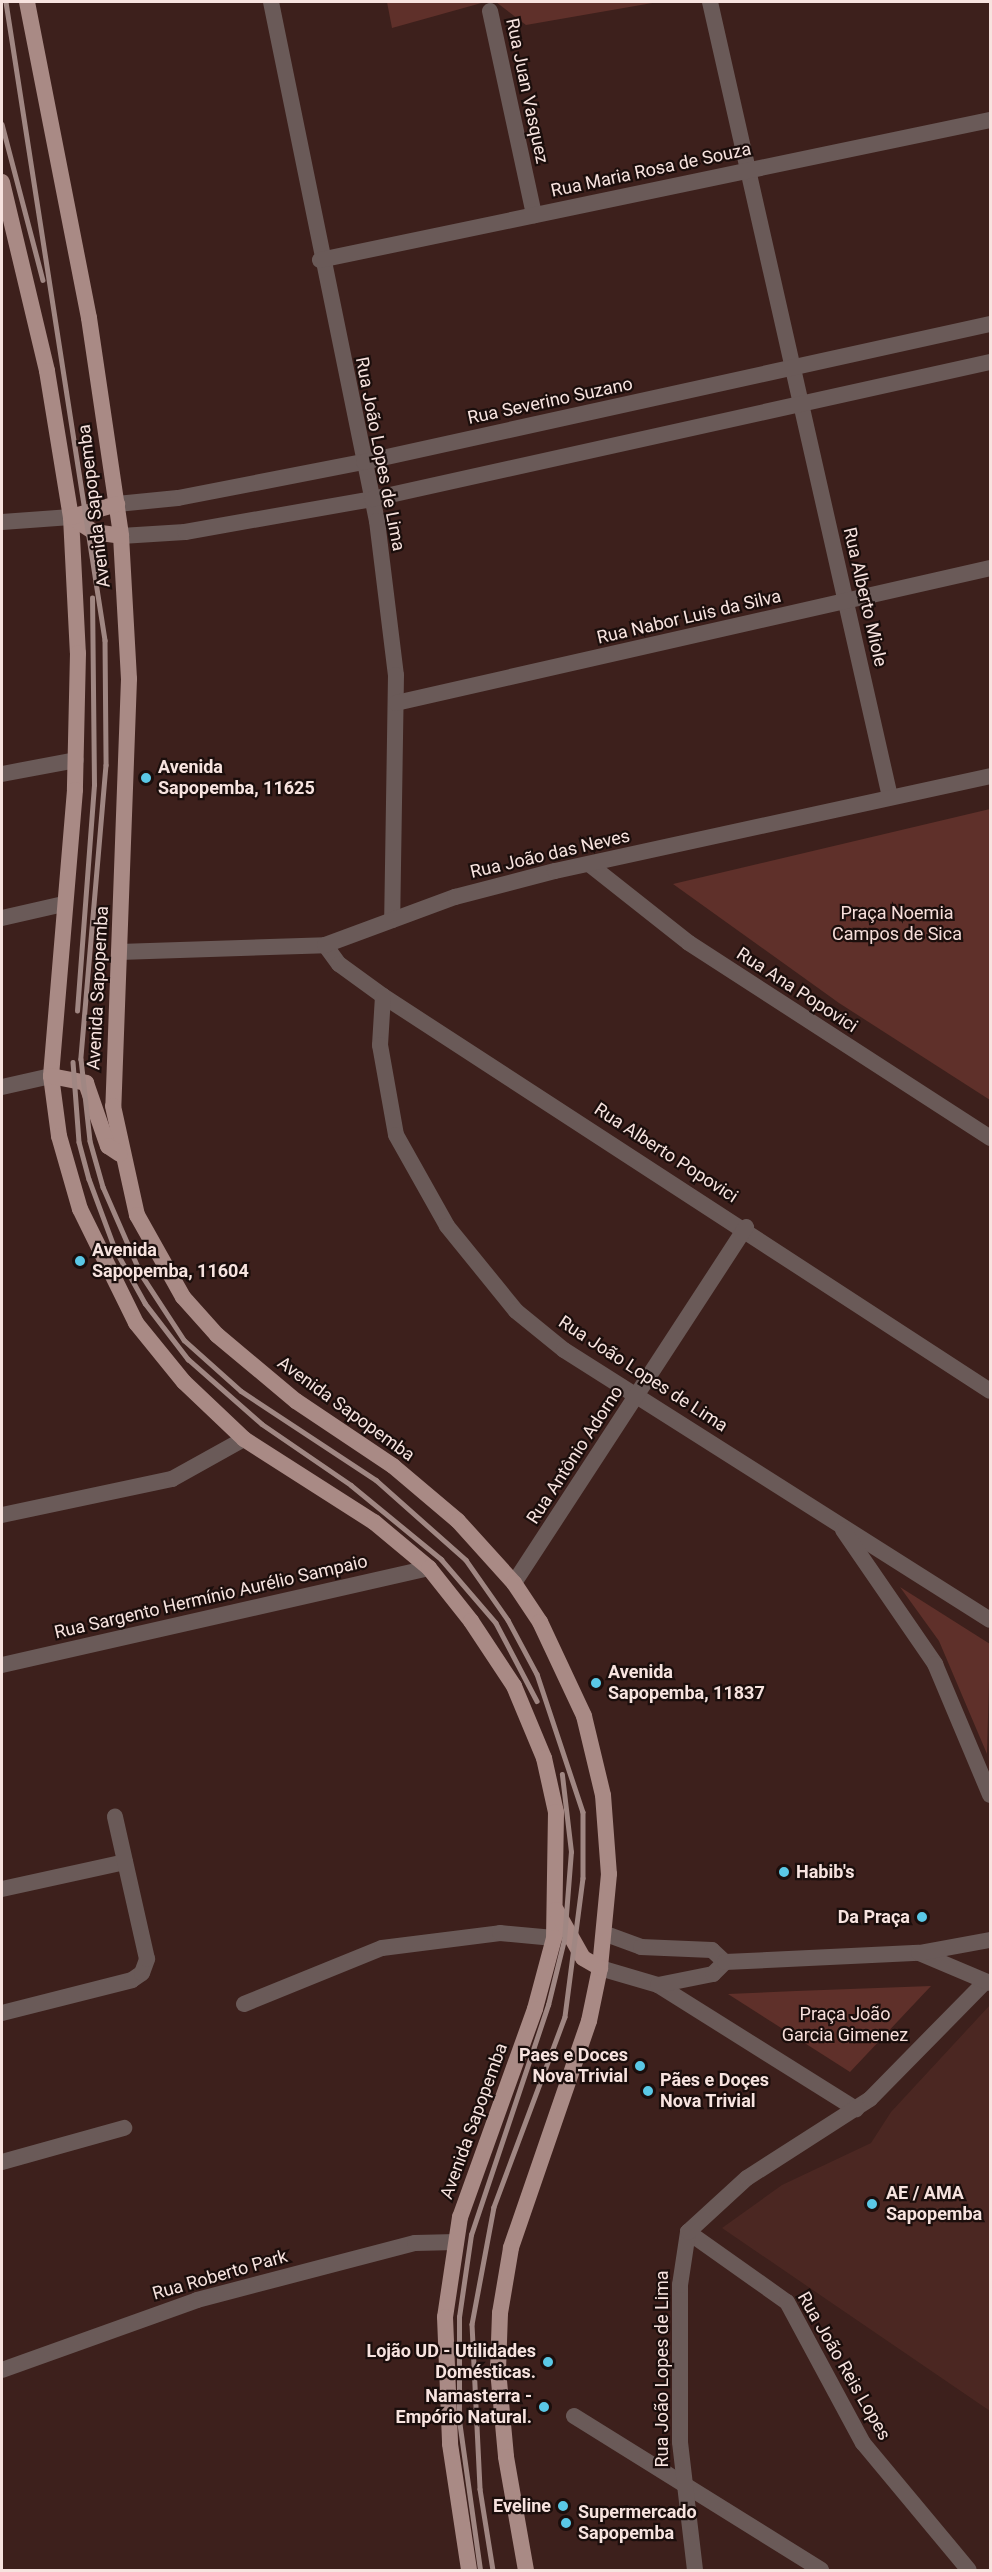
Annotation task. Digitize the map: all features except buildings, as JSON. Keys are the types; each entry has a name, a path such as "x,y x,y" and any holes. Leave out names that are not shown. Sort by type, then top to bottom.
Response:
{"main road":[{"name":"Avenida Sapopemba","path":"27,2 89,318 121,536 129,679 113,1089 120,1154 137,1215 159,1260 183,1297 217,1335 296,1401 393,1466 458,1521 514,1583 540,1622 584,1716 603,1795 606,1934 600,1968 589,2021 511,2248 500,2313 498,2370 506,2457 525,2571"},
{"name":"Avenida Sapopemba","path":"2,182 47,371 71,517 76,760 51,1076 59,1136 80,1209 110,1279 136,1323 184,1382 244,1439 374,1522 429,1568 514,1686 544,1758 558,1843 554,1938 535,2009 483,2142 456,2242 445,2317 444,2380 469,2571"},
{"path":"71,517 117,504"},
{"path":"71,517 94,532 121,536"},
{"path":"51,1076 86,1083 108,1146 120,1154"},
{"path":"556,1909 583,1958 600,1968"}],"street":[{"name":"Rua João Lopes de Lima","path":"271,2 320,260 372,499 396,703 392,920"},
{"name":"Rua Alberto Miole","path":"710,2 749,169 791,368 890,797"},
{"name":"Rua Juan Vasquez","path":"490,10 534,215"},
{"name":"Rua Maria Rosa de Souza","path":"320,260 990,120"},
{"name":"Rua Severino Suzano","path":"117,504 178,498 364,462 990,324"},
{"path":"121,536 185,532 372,499 990,363"},
{"path":"2,522 71,517"},
{"name":"Rua Nabor Luis da Silva","path":"396,703 990,568"},
{"path":"2,774 76,760"},
{"name":"Rua João das Neves","path":"119,952 325,945 455,897 589,864 990,776"},
{"name":"Rua Ana Popovici","path":"589,864 689,943 990,1138"},
{"path":"2,918 63,904"},
{"name":"Rua Alberto Popovici","path":"325,945 339,964 383,996 746,1227 990,1391"},
{"name":"Rua João Lopes de Lima","path":"383,996 380,1045 396,1135 447,1226 516,1311 638,1396 834,1518 990,1620"},
{"path":"2,1087 51,1076"},
{"name":"Rua Antônio Adorno","path":"514,1583 746,1227"},
{"path":"2,1513 172,1479 244,1439"},
{"path":"834,1518 876,1571 935,1664 989,1787"},
{"name":"Rua Sargento Hermínio Aurélio Sampaio","path":"2,1665 429,1568"},
{"path":"2,2013 132,1980 142,1973 147,1959 115,1817"},
{"path":"2,1889 125,1862"},
{"path":"244,2004 382,1948 500,1933 554,1938"},
{"path":"606,1934 642,1947 712,1950 725,1962"},
{"path":"658,1985 712,1974 725,1962 920,1953 990,1940"},
{"path":"688,2232 747,2178 856,2109 987,1983 920,1953"},
{"path":"600,1968 658,1985 856,2109"},
{"path":"2,2162 124,2128"},
{"name":"Rua João Lopes de Lima","path":"688,2232 680,2285 683,2486 696,2571"},
{"name":"Rua João Reis Lopes","path":"688,2232 787,2302 863,2444 969,2571"},
{"name":"Rua Roberto Park","path":"2,2370 197,2300 415,2243 456,2242"},
{"path":"574,2416 820,2571"}],"shaded area":[{"name":"AE / AMA Sapopemba","path":"990,2005 990,2411 722,2228 782,2185 871,2143 891,2112"}],"green space":[{"path":"387,2 485,2 392,28"},
{"path":"496,2 658,2 526,25"},
{"name":"Praça Noemia Campos de Sica","path":"990,809 990,1100 839,1003 673,884"},
{"path":"900,1587 990,1644 987,1754 939,1641"},
{"name":"Praça João Garcia Gimenez","path":"931,1986 850,2072 728,1994 796,1991"}],"railway":[{"path":"6,2 105,640 106,765 81,1059 90,1141 103,1187 141,1274 184,1340 241,1391 376,1480 466,1560 508,1620 537,1674 583,1812 583,1878 565,2017 494,2207 472,2324 480,2489 493,2570"},
{"path":"2,124 43,280"},
{"path":"77,1011 94,785 92,598"},
{"path":"73,1062 79,1142 89,1179 115,1249 145,1303 188,1359 262,1424 351,1485 441,1559 496,1623 537,1701"},
{"path":"480,2570 459,2421 459,2317 471,2235 548,2005 564,1940 571,1852 562,1775"}],"place":[{"name":"Avenida Sapopemba, 11625","path":"146,778"},
{"name":"Avenida Sapopemba, 11604","path":"80,1261"},
{"name":"Avenida Sapopemba, 11837","path":"596,1683"},
{"name":"Habib's","path":"784,1872"},
{"name":"Da Praça","path":"922,1917"},
{"name":"Paes e Doces Nova Trivial","path":"640,2066"},
{"name":"Pães e Doçes Nova Trivial","path":"648,2091"},
{"name":"AE / AMA Sapopemba","path":"872,2204"},
{"name":"Lojão UD - Utilidades Domésticas.","path":"548,2362"},
{"name":"Namasterra - Empório Natural.","path":"544,2407"},
{"name":"Eveline","path":"563,2506"},
{"name":"Supermercado Sapopemba","path":"566,2523"}]}
